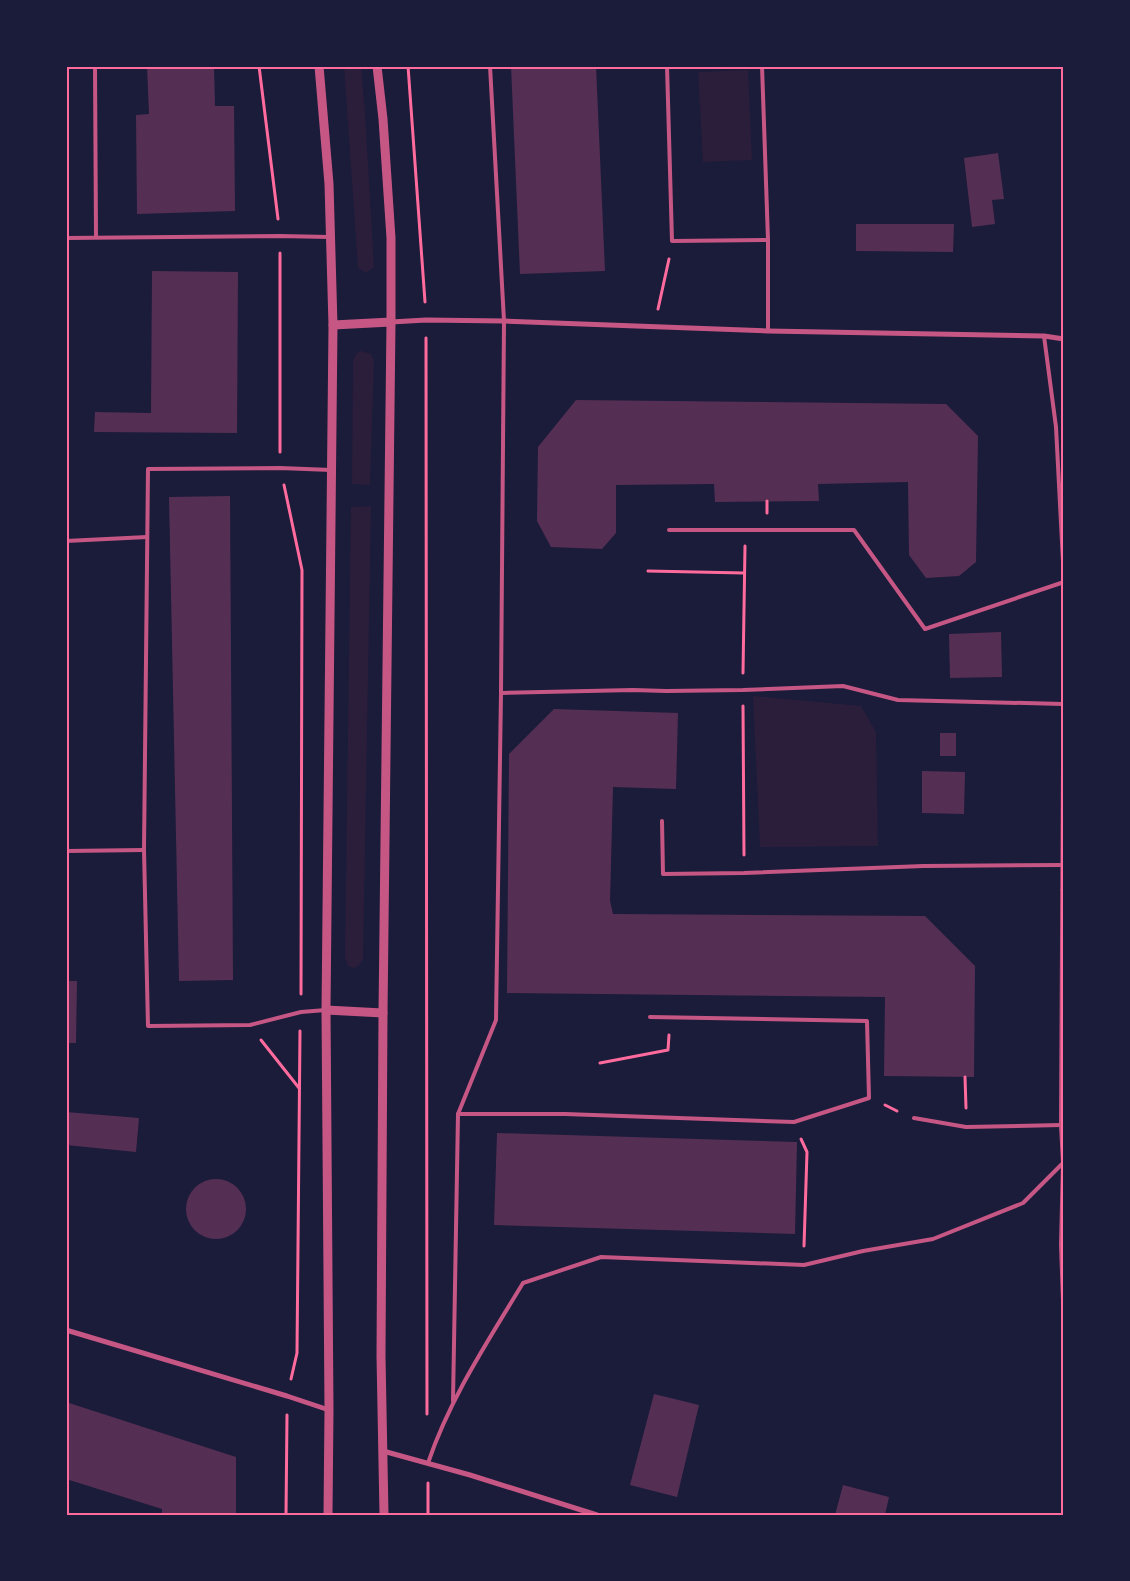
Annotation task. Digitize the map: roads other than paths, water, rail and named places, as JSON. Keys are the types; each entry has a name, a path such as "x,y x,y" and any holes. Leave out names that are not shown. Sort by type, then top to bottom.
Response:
{"street":[{"path":"319,66 329,184 333,325 326,1010 328,1515"},
{"path":"377,66 383,119 391,238 383,1013 382,1356 384,1515"},
{"path":"333,325 426,320 504,321 768,331 1044,336 1064,339"},
{"path":"326,1010 383,1013"},
{"path":"66,1330 329,1410"},
{"path":"384,1450 597,1515"}],"lane":[{"path":"95,66 96,237"},
{"path":"452,1403 458,1114 496,1020 504,321 490,66"},
{"path":"667,66 672,241 768,240"},
{"path":"762,66 768,240 768,331"},
{"path":"66,238 330,237"},
{"path":"669,530 854,530 925,629 1064,581 1056,427 1044,336"},
{"path":"326,1010 301,1012 250,1025 148,1026 144,850 147,537 148,469 280,468 332,470"},
{"path":"66,541 147,537"},
{"path":"1064,586 1061,1125 1063,1163 1061,1245 1064,1328"},
{"path":"501,693 733,690 843,686 898,700 1063,704"},
{"path":"662,821 662,874 744,873 923,866 1063,865"},
{"path":"67,851 144,850"},
{"path":"458,1114 565,1114 794,1122 869,1098 867,1021 650,1017"},
{"path":"914,1118 966,1126 1061,1125"},
{"path":"428,1463 437,1436 452,1403 523,1283 601,1257 804,1266 863,1250 933,1239 1023,1203 1063,1163"}]}
